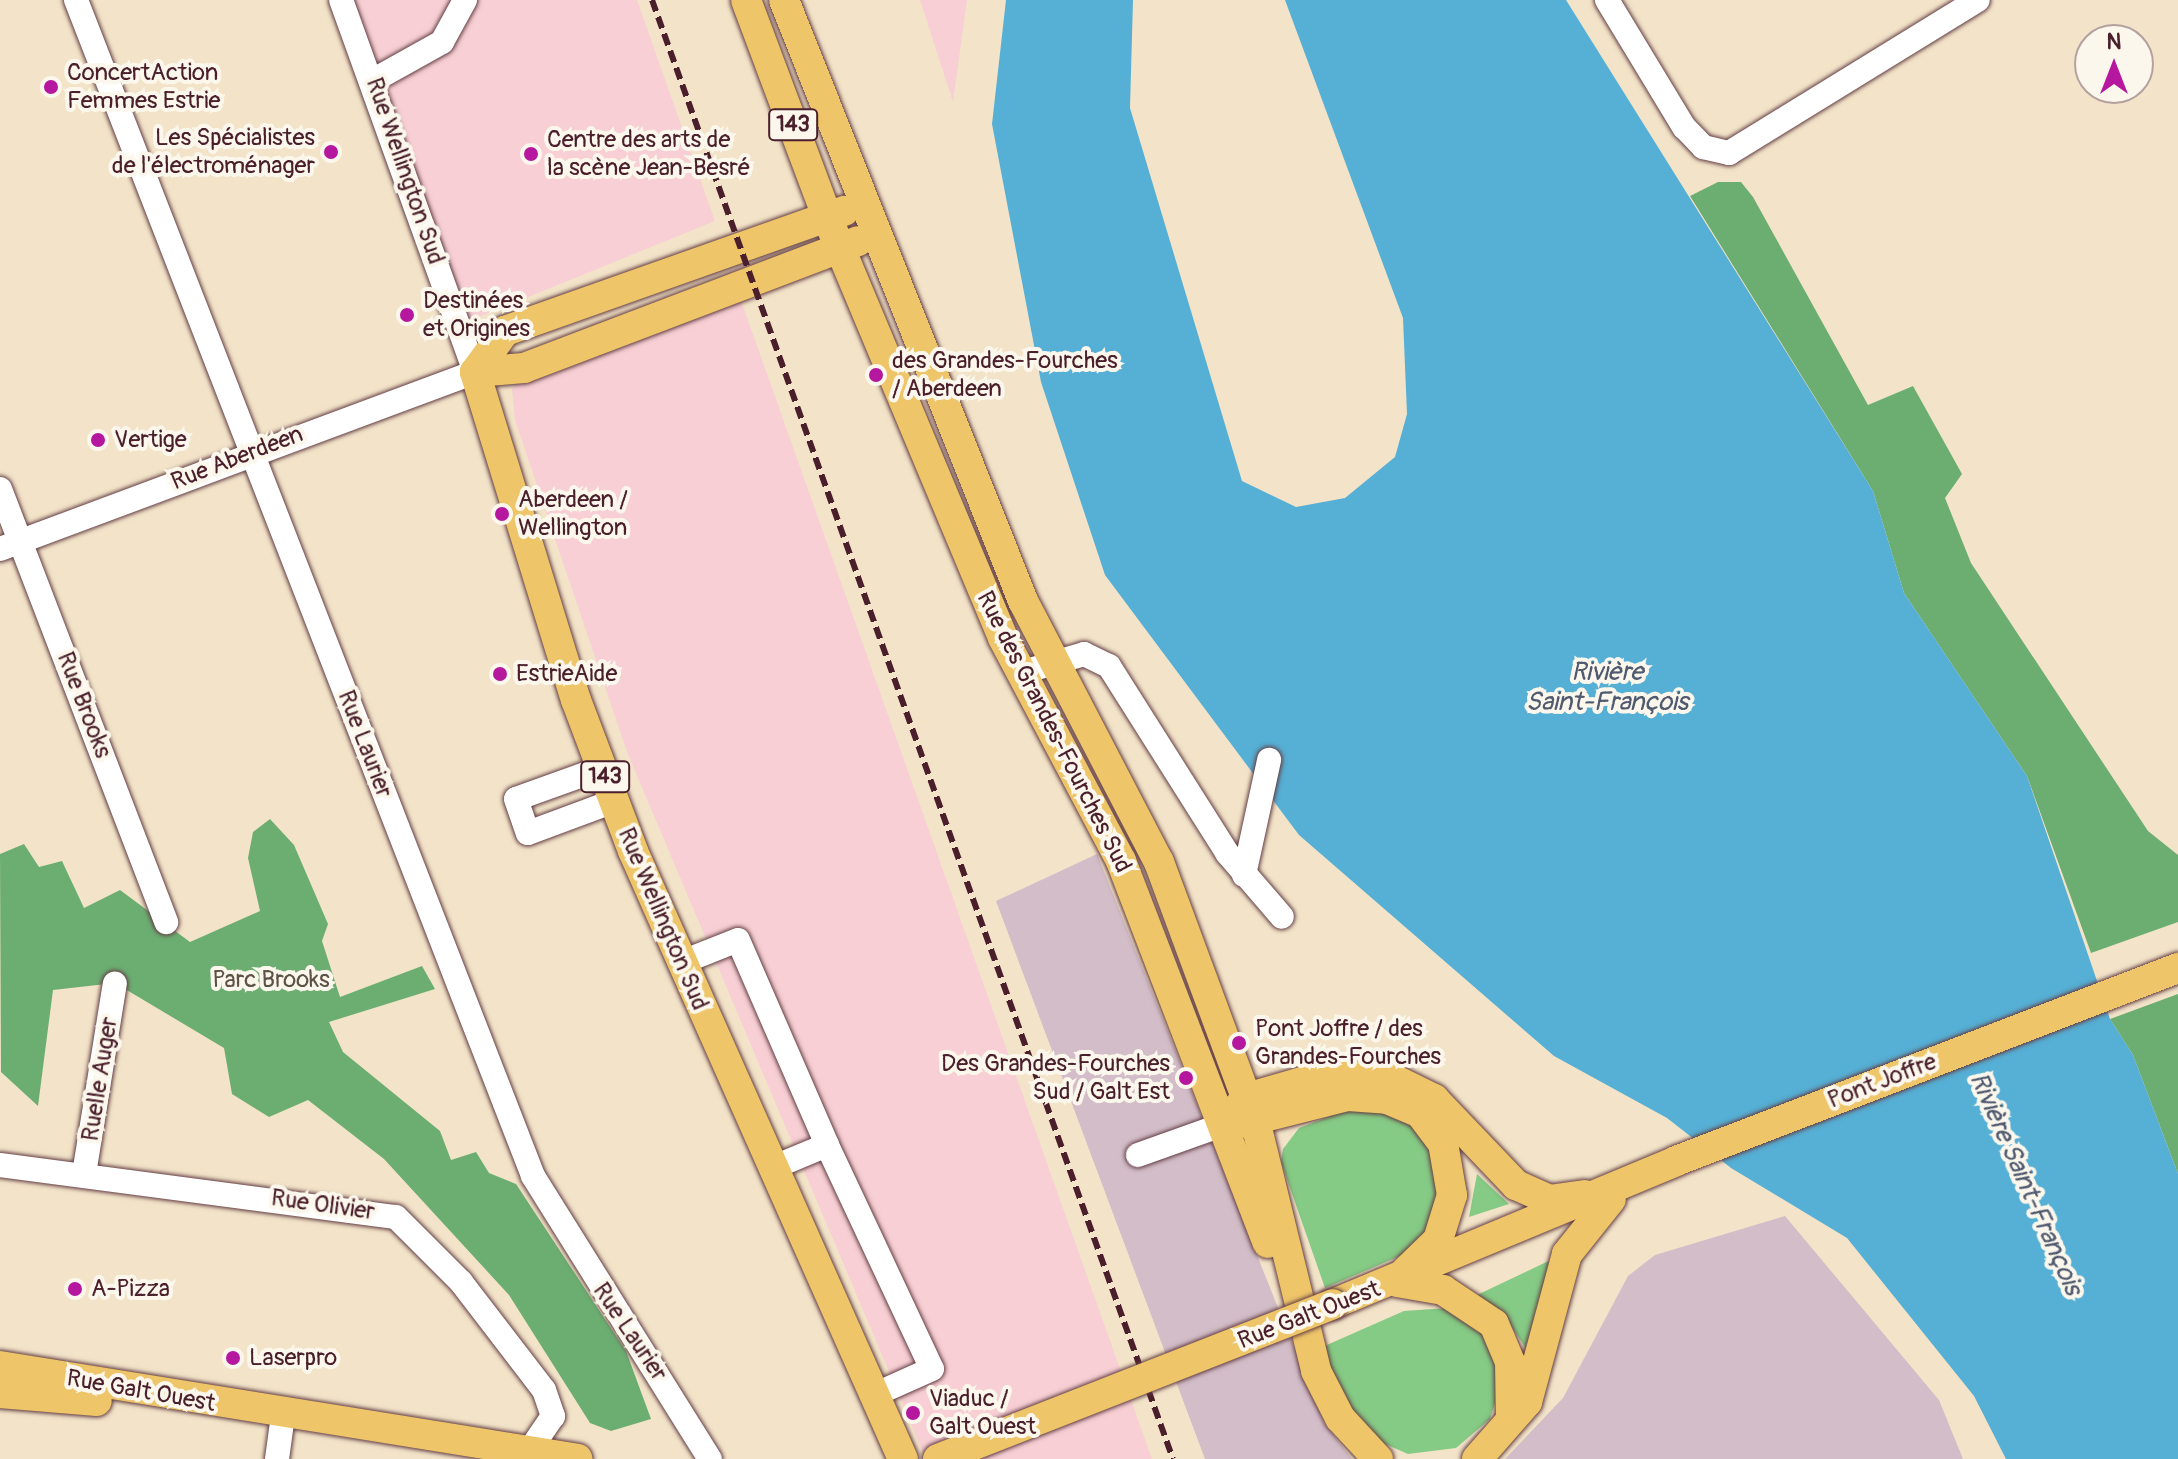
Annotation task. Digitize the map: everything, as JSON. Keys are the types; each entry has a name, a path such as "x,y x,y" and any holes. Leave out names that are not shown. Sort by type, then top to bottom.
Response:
{"main road":[{"name":"Rue des Grandes-Fourches Sud","path":"746,0 827,217 1020,673 1121,861 1326,1396 1378,1459"},
{"name":"Rue des Grandes-Fourches Sud","path":"784,0 860,204 1052,659 1159,862 1251,1111 1304,1333"},
{"path":"475,372 505,331 860,204"},
{"name":"Rue Aberdeen","path":"475,372 524,368 873,235"},
{"name":"Rue Wellington Sud","path":"475,372 614,801 680,963 903,1459"},
{"name":"Pont Joffre","path":"1676,1161 2178,968"},
{"path":"1222,1125 1333,1073 1377,1071 1434,1099 1531,1195 1549,1200 1621,1189"},
{"path":"1251,1111 1368,1096 1405,1104 1433,1126 1450,1164 1449,1214 1438,1240 1395,1282"},
{"name":"Rue Galt Ouest","path":"938,1459 1395,1282 1621,1189 1676,1161"},
{"path":"1477,1459 1510,1427 1527,1402 1567,1254 1621,1189"},
{"path":"1395,1282 1443,1290 1494,1324 1510,1362 1510,1427"},
{"name":"Rue Galt Ouest","path":"0,1366 510,1452 578,1459"},
{"name":"Rue Galt Ouest","path":"0,1393 283,1415"}],"street":[{"name":"Rue Laurier","path":"76,0 533,1176 710,1459"},
{"name":"Rue Wellington Sud","path":"341,0 374,80 475,372"},
{"path":"374,80 442,42 465,0"},
{"path":"1607,0 1703,147 1729,153 1978,0"},
{"name":"Rue Aberdeen","path":"10,545 252,451 475,372"},
{"name":"Rue Brooks","path":"0,489 10,545 166,922"},
{"path":"1020,673 1052,659 1084,654 1109,666 1244,875 1282,917"},
{"path":"1244,875 1269,760"},
{"path":"602,768 516,799 528,833 614,801"},
{"path":"680,963 738,940 827,1145 932,1369 874,1395"},
{"name":"Ruelle Auger","path":"84,1174 115,983"},
{"path":"1138,1155 1222,1125"},
{"path":"772,1168 827,1145"},
{"name":"Rue Olivier","path":"0,1165 54,1180 84,1174 396,1217 507,1342 551,1403 548,1428 510,1452"},
{"path":"277,1459 283,1415"}],"shaded area":[{"path":"341,0 637,0 715,221 469,321"},
{"path":"920,0 967,0 953,102"},
{"path":"738,292 1152,1459 926,1459 627,752 515,420 512,389 522,376"},
{"path":"1097,854 1324,1423 1352,1459 1205,1459 996,901"},
{"path":"1785,1216 1939,1400 1963,1459 1505,1459 1563,1398 1628,1276 1655,1255"}],"green space":[{"path":"1718,182 1741,182 1753,197 1868,405 1913,386 1962,474 1945,498 1971,563 2148,831 2178,855 2178,922 2091,953 2027,776 1904,593 1873,491 1690,196"},
{"name":"Parc Brooks","path":"270,819 294,845 328,924 322,941 340,997 422,966 435,989 329,1022 343,1052 440,1131 451,1160 476,1152 489,1173 516,1184 626,1351 651,1419 611,1431 590,1423 509,1295 384,1159 308,1100 269,1117 232,1094 224,1048 115,983 53,990 38,1106 1,1072 0,854 24,844 39,867 62,861 84,908 120,890 190,942 260,911 248,858 253,832"},
{"path":"2178,994 2178,1174 2133,1055 2110,1019"},
{"path":"1383,1110 1424,1132 1440,1155 1436,1220 1407,1253 1325,1288 1281,1162 1283,1149 1299,1128 1344,1111"},
{"path":"1477,1174 1509,1204 1469,1217"},
{"path":"1557,1257 1531,1356 1503,1314 1477,1295"},
{"path":"1447,1308 1497,1344 1495,1403 1490,1419 1456,1448 1408,1454 1376,1440 1355,1418 1320,1348 1404,1311"}],"water":[{"name":"Rivière Saint-François","path":"1006,0 1133,0 1130,108 1242,481 1296,507 1345,498 1395,457 1407,414 1403,318 1285,0 1566,0 1873,491 1904,593 2027,776 2110,1019 2133,1055 2178,1174 2178,1459 2006,1459 1974,1396 1847,1238 1731,1168 1667,1118 1554,1056 1299,835 1105,575 1041,382 992,124"}],"railway":[{"path":"652,0 1173,1459"}],"place":[{"name":"ConcertAction Femmes Estrie","path":"51,87"},
{"name":"Les Spécialistes de l'électroménager","path":"331,152"},
{"name":"Centre des arts de la scène Jean-Besré","path":"531,154"},
{"name":"Destinées et Origines","path":"407,315"},
{"name":"des Grandes-Fourches / Aberdeen","path":"876,375"},
{"name":"Vertige","path":"98,440"},
{"name":"Aberdeen / Wellington","path":"502,514"},
{"name":"EstrieAide","path":"500,674"},
{"name":"Pont Joffre / des Grandes-Fourches","path":"1239,1043"},
{"name":"Des Grandes-Fourches Sud / Galt Est","path":"1186,1078"},
{"name":"A-Pizza","path":"75,1289"},
{"name":"Laserpro","path":"233,1358"},
{"name":"Viaduc / Galt Ouest","path":"913,1413"}]}
